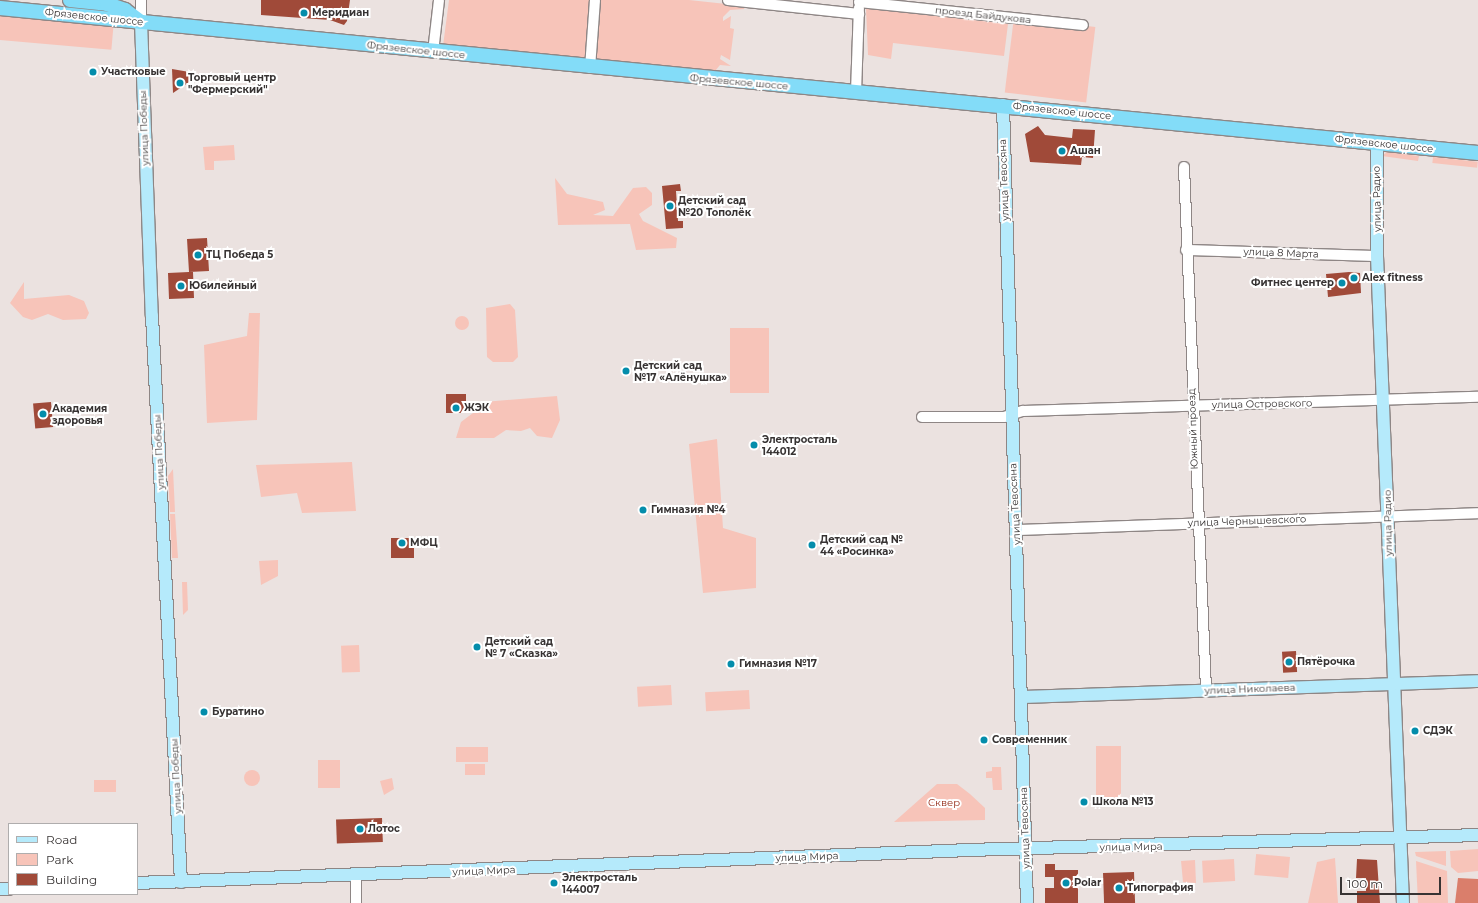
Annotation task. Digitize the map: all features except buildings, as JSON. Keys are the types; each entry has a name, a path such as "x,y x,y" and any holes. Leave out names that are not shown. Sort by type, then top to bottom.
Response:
{"highway":[{"path":"70,0 107,4 125,10 141,22"},
{"name":"Фрязевское шоссе","path":"0,8 590,68 1003,105 1478,153"}],"main road":[{"name":"улица Победы","path":"141,22 181,882"},
{"name":"улица Тевосяна","path":"1003,105 1011,416 1017,530 1027,903"},
{"name":"улица Радио","path":"1376,143 1377,256 1388,516 1392,685 1403,903"},
{"name":"улица Николаева","path":"1022,697 1478,681"},
{"name":"улица Мира","path":"138,883 1025,849 1478,835"}],"street":[{"path":"141,0 141,22"},
{"path":"433,52 439,0"},
{"path":"590,68 595,0"},
{"path":"728,0 859,14"},
{"path":"856,92 859,1"},
{"name":"проезд Байдукова","path":"859,1 1083,25"},
{"name":"Южный проезд","path":"1184,167 1196,523 1206,690"},
{"name":"улица 8 Марта","path":"1186,250 1377,256"},
{"name":"улица Островского","path":"1011,416 1023,411 1384,402 1478,397"},
{"path":"922,417 1011,416"},
{"name":"улица Чернышевского","path":"1017,530 1478,513"},
{"path":"356,875 356,903"}],"green space":[{"path":"449,0 689,0 745,6 744,9 730,10 723,17 723,21 731,16 730,28 734,29 730,60 721,55 720,59 731,66 720,65 715,71 443,46"},
{"path":"866,8 1008,24 1004,56 893,43 891,59 868,55"},
{"path":"0,15 114,25 111,50 0,40"},
{"path":"1014,17 1095,27 1086,102 1005,92"},
{"path":"234,145 235,160 214,161 214,170 205,170 203,147"},
{"path":"1387,152 1419,156 1418,161 1382,156"},
{"path":"1433,157 1478,162 1477,168 1432,163"},
{"path":"555,178 567,194 603,202 605,210 593,215 613,216 633,188 646,187 652,193 652,205 639,214 643,221 677,238 676,248 636,250 630,224 558,225"},
{"path":"24,282 24,299 69,295 84,301 89,313 86,319 63,320 48,314 32,320 23,317 10,303"},
{"path":"510,304 515,310 518,357 513,362 493,362 487,357 486,308"},
{"path":"249,313 260,313 257,420 207,423 204,345 247,336"},
{"path":"462,316 467,318 469,323 467,328 462,330 457,328 455,323 457,318"},
{"path":"730,328 769,328 769,393 730,393"},
{"path":"557,396 560,420 552,438 537,436 530,428 521,431 506,430 494,438 456,438 461,422 473,413 472,403"},
{"path":"717,439 723,528 756,538 756,588 703,593 689,444"},
{"path":"352,462 356,511 302,513 297,493 261,497 256,465"},
{"path":"173,469 175,512 170,512 168,476"},
{"path":"170,514 175,514 178,558 172,558"},
{"path":"278,560 278,576 261,585 259,561"},
{"path":"182,582 187,582 188,610 183,615"},
{"path":"359,645 360,672 342,673 341,646"},
{"path":"671,685 672,705 638,707 637,687"},
{"path":"749,690 750,709 706,711 705,692"},
{"path":"1096,746 1121,746 1121,801 1096,801"},
{"path":"456,747 488,747 488,762 456,762"},
{"path":"318,760 340,760 340,788 318,788"},
{"path":"465,764 485,764 485,775 465,775"},
{"path":"992,767 1001,767 1002,790 993,790 992,778 986,778 986,772 992,771"},
{"path":"252,770 258,772 260,778 258,784 252,786 246,784 244,778 246,772"},
{"path":"392,778 394,789 384,795 380,781"},
{"path":"94,780 116,780 116,792 94,792"},
{"name":"Сквер","path":"937,784 957,784 985,808 985,820 894,822"},
{"path":"1478,849 1478,871 1458,873 1451,867 1450,851"},
{"path":"1446,851 1446,866 1416,856 1415,852"},
{"path":"1256,854 1290,857 1288,878 1254,875"},
{"path":"1335,858 1338,903 1308,903 1317,862"},
{"path":"1234,859 1235,881 1203,883 1202,861"},
{"path":"1195,860 1196,883 1183,882 1181,861"},
{"path":"1416,861 1447,871 1448,903 1418,903"}],"shaded area":[{"path":"1458,878 1478,879 1478,903 1455,903"}],"place":[{"name":"Меридиан","path":"304,13"},
{"name":"Участковые","path":"93,72"},
{"name":"Торговый центр \"Фермерский\"","path":"180,83"},
{"name":"Ашан","path":"1062,151"},
{"name":"Детский сад №20 Тополёк","path":"670,206"},
{"name":"ТЦ Победа 5","path":"198,255"},
{"name":"Alex fitness","path":"1354,278"},
{"name":"Фитнес центер","path":"1342,283"},
{"name":"Юбилейный","path":"181,286"},
{"name":"Детский сад №17 «Алёнушка»","path":"626,371"},
{"name":"ЖЭК","path":"456,408"},
{"name":"Академия здоровья","path":"43,414"},
{"name":"Электросталь 144012","path":"754,445"},
{"name":"Гимназия №4","path":"643,510"},
{"name":"МФЦ","path":"402,543"},
{"name":"Детский сад № 44 «Росинка»","path":"812,545"},
{"name":"Детский сад № 7 «Сказка»","path":"477,647"},
{"name":"Пятёрочка","path":"1289,662"},
{"name":"Гимназия №17","path":"731,664"},
{"name":"Буратино","path":"204,712"},
{"name":"СДЭК","path":"1415,731"},
{"name":"Современник","path":"984,740"},
{"name":"Школа №13","path":"1084,802"},
{"name":"Лотос","path":"360,829"},
{"name":"Электросталь 144007","path":"554,883"},
{"name":"Polar","path":"1066,883"},
{"name":"Типография","path":"1119,888"}]}
